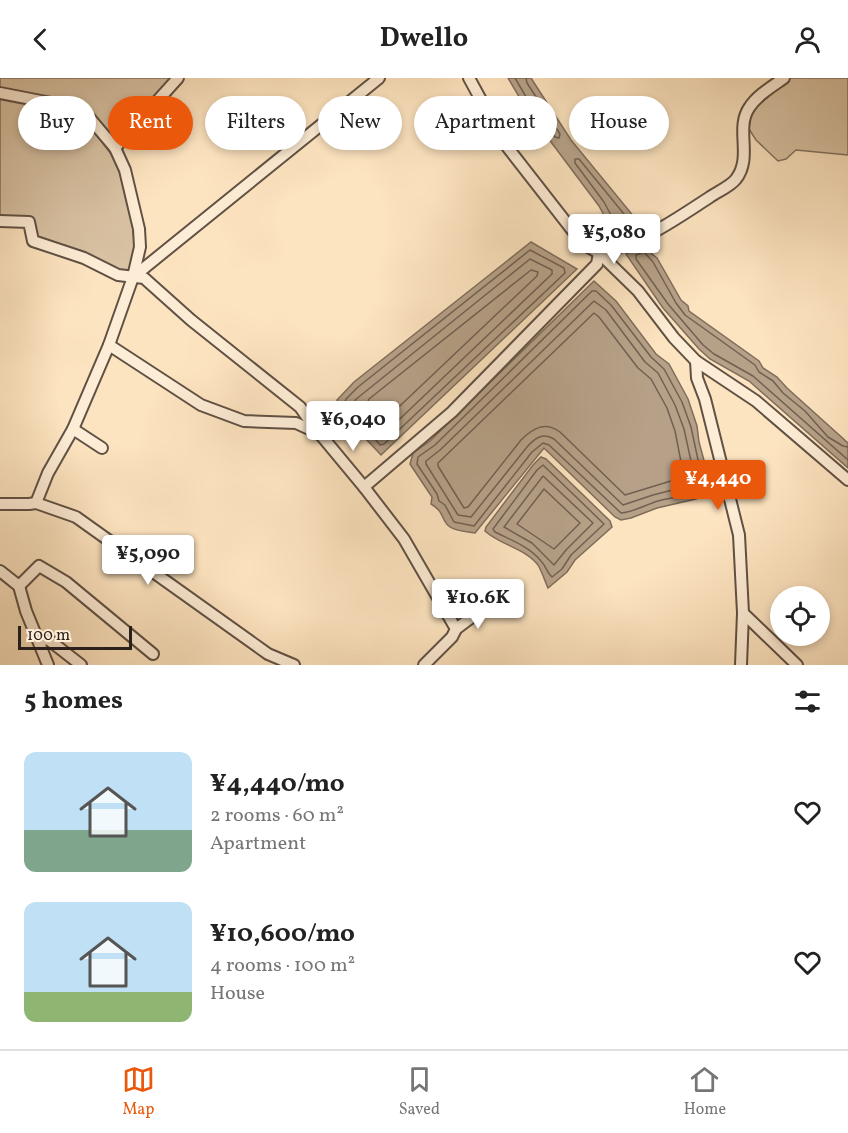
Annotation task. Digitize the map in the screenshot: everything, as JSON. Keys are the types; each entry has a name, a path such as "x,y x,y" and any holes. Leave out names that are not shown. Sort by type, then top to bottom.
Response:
{"street":[{"path":"162,96 178,78"},
{"path":"133,277 379,78"},
{"path":"469,78 505,144 583,244 599,253 638,291 674,339 696,361 756,401 848,480"},
{"path":"599,253 618,249 648,237 736,179 745,156 742,129 748,108 784,78"},
{"path":"0,93 82,110 108,140"},
{"path":"36,502 48,473 73,429 109,345 133,277 140,247 139,229 125,170 116,150"},
{"path":"0,221 29,222 33,241 84,258 118,275 144,278 191,320 300,406 404,539 456,629"},
{"path":"364,487 452,412 597,264 599,253"},
{"path":"109,345 201,405 244,421 296,423 320,434"},
{"path":"696,361 697,378 705,399 739,535 743,613 741,665"},
{"path":"73,429 102,448"},
{"path":"0,504 36,502 76,517 268,654 294,665"},
{"path":"19,586 39,566 66,582 153,654"},
{"path":"0,571 19,586 48,665"},
{"path":"424,665 452,637 456,629 484,608"},
{"path":"743,613 797,665"},
{"path":"38,638 49,640 81,665"}],"shaded area":[{"path":"0,78 174,78 158,96 108,96 108,136 96,123 96,96 20,96 0,92"},
{"path":"788,78 848,78 848,155 796,150 786,159 778,161 756,140 749,129 751,109"},
{"path":"0,97 18,101 18,150 96,150 96,134 111,154 118,166 133,229 135,251 130,275 34,240 32,228 0,220"}],"water":[{"path":"508,78 531,78 543,96 519,96"},
{"path":"557,118 569,137 569,150 579,150 644,229 619,243 599,206 557,150"},
{"path":"531,242 577,269 381,455 337,400 354,382"},
{"path":"648,243 652,254 657,258 689,311 759,361 763,368 777,377 848,443 848,468 749,381 710,359 699,349 663,308 626,254"},
{"path":"594,281 616,301 656,354 669,364 688,399 697,426 711,486 708,493 696,499 657,508 621,520 615,517 544,448 475,533 450,527 439,510 431,504 432,497 410,464 413,453 430,441"},
{"path":"541,457 546,459 610,521 612,527 548,588 533,559 485,531"}]}
